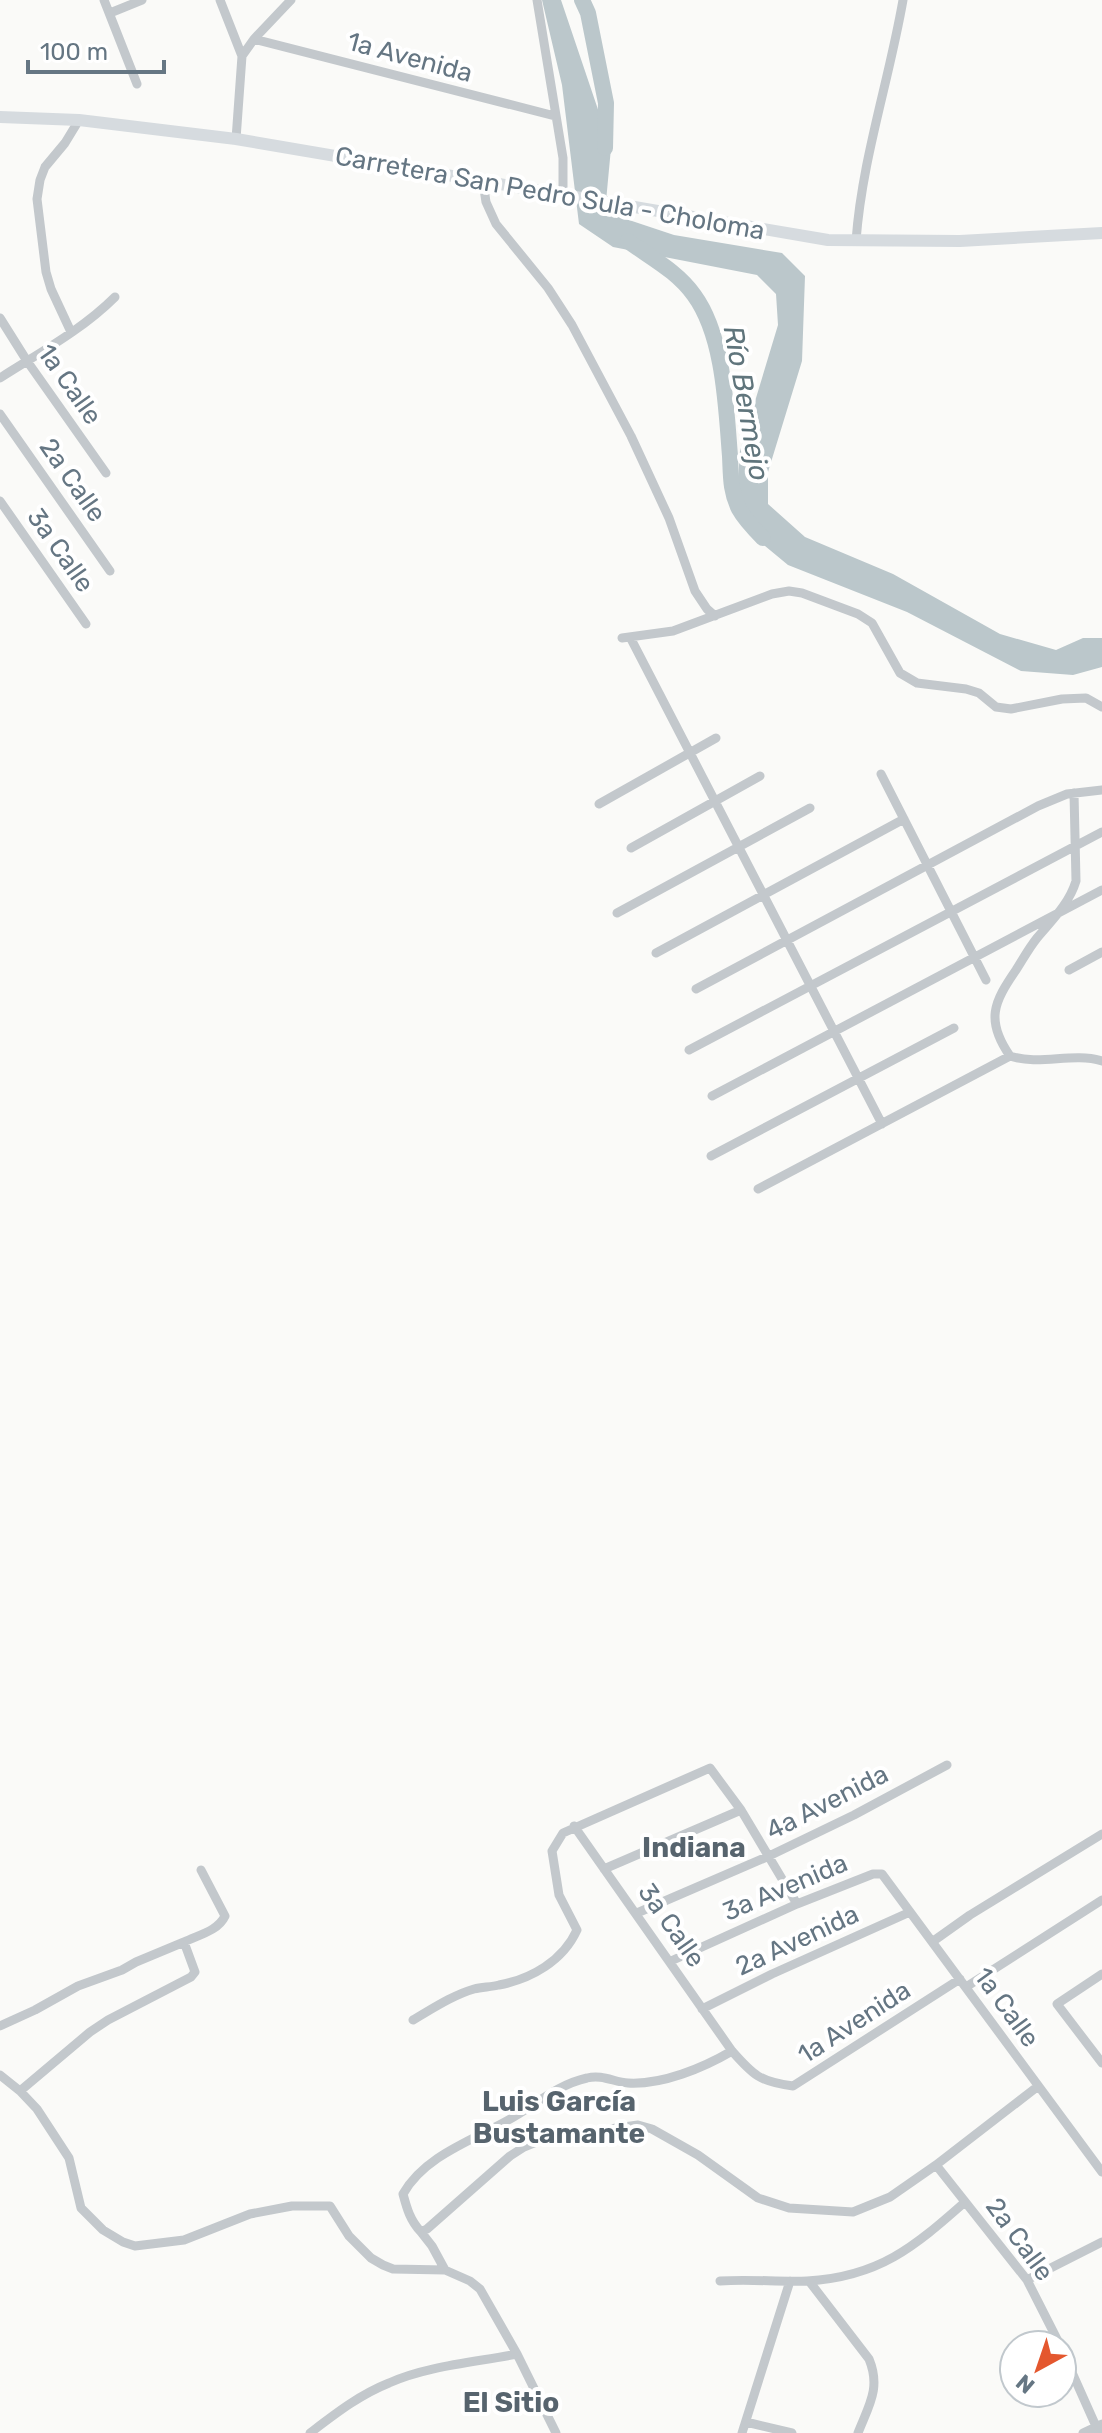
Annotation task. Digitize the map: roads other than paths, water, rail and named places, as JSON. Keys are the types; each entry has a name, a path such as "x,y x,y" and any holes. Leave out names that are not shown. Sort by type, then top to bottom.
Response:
{"main road":[{"name":"Carretera San Pedro Sula - Choloma","path":"0,117 79,120 236,139 802,236 856,241 960,241 1102,233"}],"street":[{"path":"104,0 137,84"},
{"path":"110,13 142,0"},
{"path":"220,0 242,56 236,139"},
{"path":"242,56 291,0"},
{"path":"537,0 563,158 566,195"},
{"path":"856,241 865,169 903,0"},
{"name":"1a Avenida","path":"254,39 555,116"},
{"path":"71,332 46,272 37,199 45,167 79,120"},
{"path":"483,182 486,202 496,224 548,288 572,325 631,436 669,518 695,591 715,616"},
{"path":"0,378 71,332 115,297"},
{"name":"1a Calle","path":"0,318 106,473"},
{"name":"2a Calle","path":"0,414 110,571"},
{"name":"3a Calle","path":"0,501 86,624"},
{"path":"882,1124 690,753 626,638 673,631 772,594 789,591 858,614 872,623 900,673 917,683 966,689 979,693 996,707 1011,709 1062,699 1086,698 1102,707"},
{"path":"599,804 716,738"},
{"path":"881,774 986,980"},
{"path":"631,848 760,776"},
{"path":"696,989 1038,806 1074,793 1102,790"},
{"path":"1010,1056 1000,1038 995,1005 1035,941 1072,895 1076,881 1074,793"},
{"path":"617,913 810,808"},
{"path":"656,953 904,819"},
{"path":"689,1050 1102,832"},
{"path":"712,1096 1102,890"},
{"path":"1069,970 1102,952"},
{"path":"711,1156 954,1028"},
{"path":"758,1189 1010,1056 1042,1060 1078,1057 1102,1061"},
{"name":"4a Avenida","path":"637,1913 769,1856 947,1765"},
{"path":"413,2020 474,1989 502,1985 549,1965 565,1949 577,1926 559,1895 552,1851 563,1833 710,1768 741,1810 797,1904"},
{"path":"604,1869 741,1810"},
{"name":"3a Calle","path":"574,1826 732,2051"},
{"path":"932,1942 970,1915 1102,1834"},
{"path":"0,2026 78,1986 122,1970 217,1927 225,1916 201,1870"},
{"name":"1a Calle","path":"873,1874 882,1874 1102,2172"},
{"name":"3a Avenida","path":"671,1961 797,1904 873,1874"},
{"name":"1a Avenida","path":"732,2051 752,2074 775,2084 793,2086 1102,1900"},
{"name":"2a Avenida","path":"702,2009 910,1912"},
{"path":"20,2091 108,2020 191,1977 195,1972 184,1942"},
{"name":"1a Calle","path":"1102,1974 1057,2004 1102,2063"},
{"path":"445,2270 432,2246 410,2220 403,2194 408,2185 446,2154 573,2082 602,2076 623,2083 641,2084 695,2070 732,2051"},
{"path":"0,2075 37,2109 69,2158 81,2208 103,2230 123,2242 135,2246 184,2240 250,2214 272,2209 330,2206 349,2236 371,2258 383,2265 393,2269 445,2270 470,2281 480,2289 517,2354 556,2433"},
{"path":"421,2232 524,2147 546,2138 638,2125 652,2129 698,2155 758,2198 789,2208 853,2212 890,2197 1037,2087"},
{"name":"2a Calle","path":"936,2165 1027,2280 1052,2329"},
{"path":"720,2281 809,2281 841,2278 875,2268 925,2237 965,2202"},
{"path":"1027,2280 1102,2242"},
{"path":"742,2433 790,2281"},
{"path":"809,2281 869,2359 874,2370 875,2388 858,2433"},
{"path":"310,2433 356,2398 392,2381 517,2354"},
{"name":"2a Calle","path":"1078,2384 1099,2428"},
{"path":"746,2422 792,2433"},
{"path":"1083,2433 1099,2428"}],"waterway":[{"name":"Río Bermejo","path":"582,0 588,13 606,103 605,148"},
{"name":"Río Bermejo","path":"628,241 680,279 704,312 722,372 734,496 744,517 763,538"}],"district":[{"name":"Indiana","path":"694,1847"},
{"name":"Luis García Bustamante","path":"559,2117"},
{"name":"El Sitio","path":"511,2402"}]}
